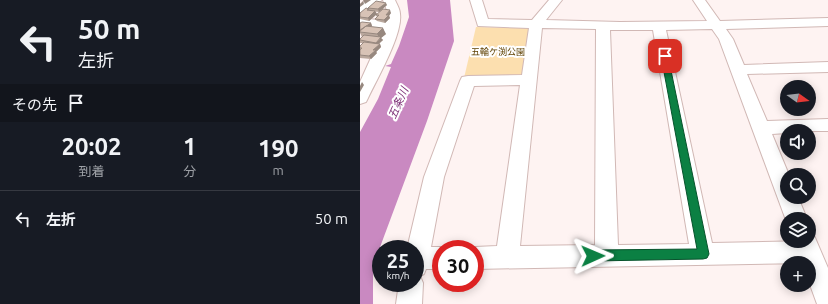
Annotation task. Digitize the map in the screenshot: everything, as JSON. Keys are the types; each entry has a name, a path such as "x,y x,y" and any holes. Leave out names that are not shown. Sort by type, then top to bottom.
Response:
{"street":[{"path":"360,10 376,0"},
{"path":"360,98 376,64 394,17 393,9 389,0"},
{"path":"476,0 483,23 659,26 828,22"},
{"path":"506,257 536,24 556,0"},
{"path":"699,0 726,39 780,178"},
{"path":"360,22 391,26"},
{"path":"603,26 607,256"},
{"path":"659,26 703,254"},
{"path":"360,62 376,64"},
{"path":"738,70 828,67"},
{"path":"421,240 434,177 468,81 529,80"},
{"path":"761,128 828,125"},
{"path":"484,258 703,254 792,248"},
{"path":"807,248 828,299"},
{"path":"409,304 410,292"}],"green space":[{"name":"五輪ケ渕公園","path":"476,27 530,28 523,77 464,78"}],"water":[{"name":"五条川","path":"407,0 450,0 454,41 427,121 383,240 372,240 373,304 360,304 360,132 378,99 391,67 385,66 391,64 409,17"}],"building":[{"path":"376,1 386,3 378,9 368,8"},
{"path":"366,8 369,9 367,10 375,11 368,18 360,17 360,13"},
{"path":"383,9 390,10 386,15 389,15 384,20 375,19 379,15 376,15"},
{"path":"360,23 371,23 360,30"},
{"path":"366,26 383,28 377,34 360,32"},
{"path":"364,35 381,37 376,43 360,40"},
{"path":"364,42 380,44 369,56 360,55 360,50 362,48 360,48 360,46"}],"route":[{"path":"593,256 703,254 665,56"}]}
